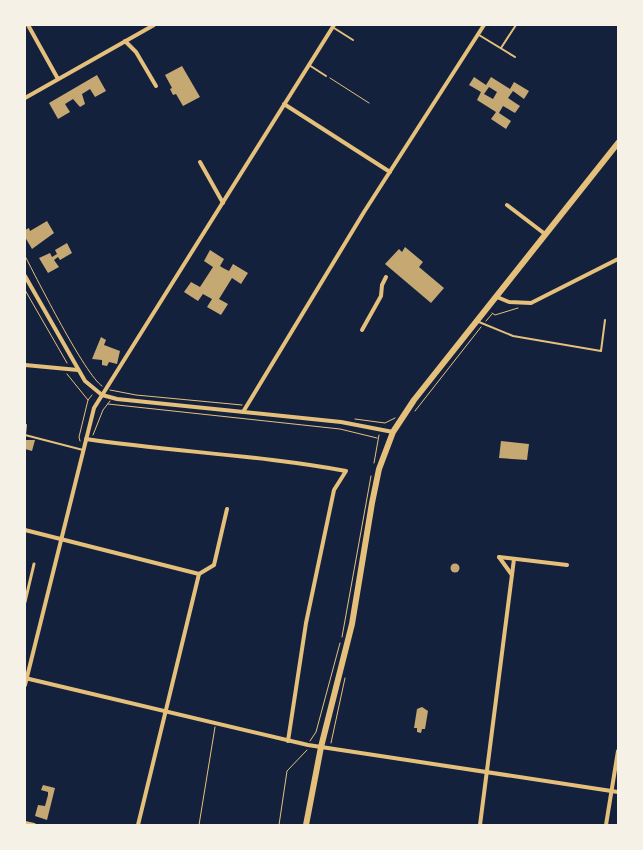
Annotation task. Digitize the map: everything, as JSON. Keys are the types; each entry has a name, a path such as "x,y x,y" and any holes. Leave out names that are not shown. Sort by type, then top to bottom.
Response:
{"main road":[{"path":"306,825 321,747 352,624 375,486 393,432 414,400 481,323 497,296 618,143"}],"street":[{"path":"28,25 58,78"},
{"path":"25,98 153,25"},
{"path":"243,412 364,212 484,25"},
{"path":"25,685 94,408 333,26"},
{"path":"125,41 136,52 156,86"},
{"path":"284,104 390,172"},
{"path":"200,162 223,203"},
{"path":"507,205 545,234"},
{"path":"497,296 509,302 531,302 618,259"},
{"path":"25,276 78,370 91,388 102,395 340,422 393,432"},
{"path":"362,330 381,296 382,285 386,277"},
{"path":"25,365 78,370"},
{"path":"86,439 165,451 315,465 346,471 334,490 306,623 288,741"},
{"path":"25,530 199,574 214,565 227,509"},
{"path":"512,574 499,557 567,565"},
{"path":"480,825 514,559"},
{"path":"25,602 34,564"},
{"path":"138,825 199,574"},
{"path":"26,678 308,745 618,792"},
{"path":"606,825 618,751"},
{"path":"25,823 34,825"}],"lane":[{"path":"501,48 516,25"},
{"path":"333,26 353,40"},
{"path":"478,34 515,57"},
{"path":"309,65 326,76"},
{"path":"481,323 513,336 601,352 605,320"},
{"path":"26,425 25,435 84,450"}],"path":[{"path":"326,76 369,103"},
{"path":"25,256 76,349 96,382 100,384"},
{"path":"25,290 66,362 68,376 88,400 79,437"},
{"path":"415,411 481,323 492,314 495,315 531,302"},
{"path":"103,410 108,404 340,429 378,438 379,443 374,464"},
{"path":"279,825 287,771 306,754 311,737 316,732 342,638 355,552 372,472"},
{"path":"199,825 215,724"}],"building":[{"path":"182,66 200,97 183,106 176,94 173,95 170,89 172,88 165,75"},
{"path":"97,75 106,91 95,97 90,89 82,94 85,104 80,107 73,99 65,104 70,112 58,119 49,103"},
{"path":"474,77 486,85 491,77 510,89 514,82 529,91 524,99 513,91 508,98 520,106 515,113 503,106 499,113 511,121 506,129 491,119 496,112 477,100 481,92 469,85","holes":["489,87 497,92 493,99 484,94"]},
{"path":"47,221 54,233 32,249 25,237 25,230 29,228 30,231"},
{"path":"67,243 72,253 60,260 58,257 54,260 59,267 48,273 39,258 50,253 52,257 57,254 55,250"},
{"path":"405,247 423,262 419,267 444,288 431,303 385,264 399,249 402,252"},
{"path":"210,250 224,259 220,266 223,268 229,271 233,264 248,273 241,284 232,278 219,299 228,304 221,315 207,307 212,299 203,294 198,301 184,292 191,282 200,287 213,267 204,261"},
{"path":"101,337 106,340 104,345 120,351 117,364 109,362 107,366 102,365 102,360 92,359"},
{"path":"25,440 35,440 32,451 25,449"},
{"path":"501,441 529,444 527,460 499,458"},
{"path":"455,563 460,568 455,573 450,568"},
{"path":"422,707 428,711 425,729 422,729 421,733 417,732 417,728 414,728 417,709"},
{"path":"43,785 55,788 47,820 35,816 38,805 45,806 48,795 48,792 41,790"}]}
